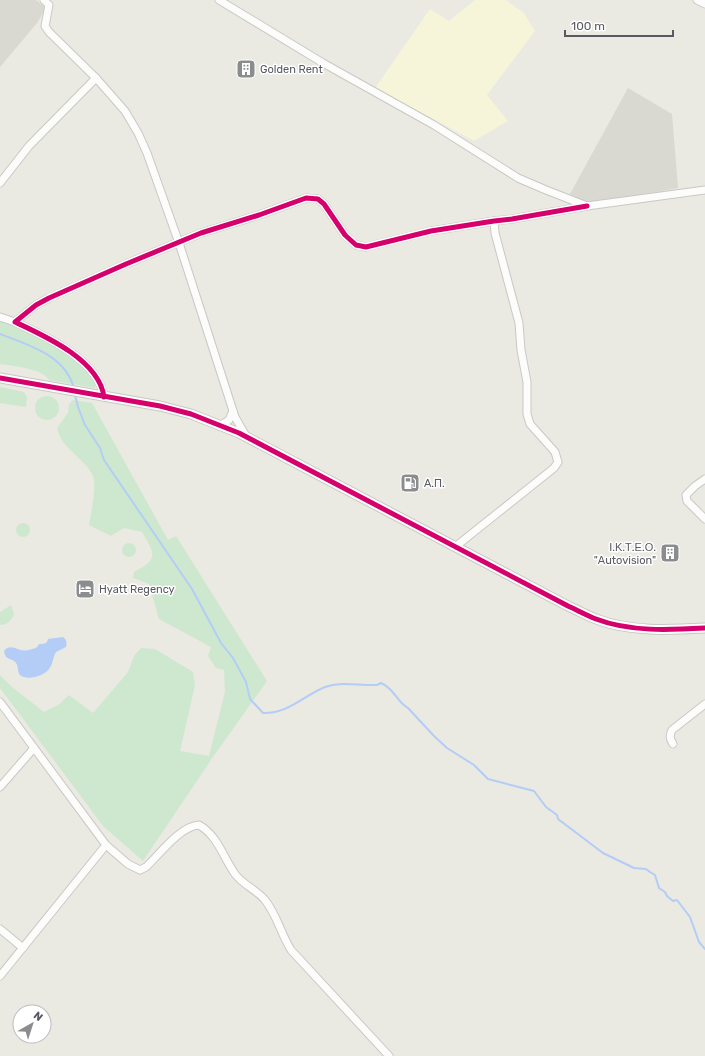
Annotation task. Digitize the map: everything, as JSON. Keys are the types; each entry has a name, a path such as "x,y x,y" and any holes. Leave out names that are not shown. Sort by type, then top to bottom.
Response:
{"street":[{"path":"44,0 50,5 45,26 49,32 96,78 125,111 138,132 179,243 233,411 238,424 247,438"},
{"path":"219,0 323,63 434,125 518,178 587,206"},
{"path":"697,0 705,4"},
{"path":"0,183 29,146 96,78"},
{"path":"15,322 36,305 49,298 126,264 207,231 259,215 306,198 318,199 324,204 345,235 356,245 366,247 431,231 587,206 705,190"},
{"path":"455,547 554,468 558,462 555,452 530,424 527,414 527,382 521,350 519,323 494,233 494,221"},
{"path":"0,317 15,322 42,335 82,361 100,382 104,397"},
{"path":"0,378 160,406 191,414 221,425 247,438 568,606 596,619 631,627 658,630 705,628"},
{"path":"221,425 229,420 233,411"},
{"path":"705,479 686,495 687,501 705,519"},
{"path":"0,702 106,845 128,864 140,870 146,868 172,840 190,826 199,825 206,829 218,843 236,875 266,901 276,917 291,950 389,1056"},
{"path":"673,744 670,739 672,730 705,704"},
{"path":"0,787 34,748"},
{"path":"0,976 106,845"},
{"path":"0,929 23,948"}],"shaded area":[{"path":"0,0 36,0 46,8 37,23 0,67"},
{"path":"475,0 506,0 524,13 535,31 487,95 508,121 474,141 375,88 430,9 449,21"},
{"path":"628,88 672,114 678,188 587,204 570,194"}],"green space":[{"path":"0,321 34,334 80,362 96,379 95,388 49,380 34,370 0,364"},
{"path":"0,387 24,392 27,397 26,407 0,403"},
{"path":"47,396 56,399 59,408 56,417 47,420 38,417 35,408 38,399"},
{"path":"73,400 92,403 168,540 176,536 267,681 213,757 143,861 103,826 0,688 0,675 12,687 44,712 58,705 69,695 93,713 128,672 134,656 141,648 155,649 193,672 195,685 180,751 209,756 225,692 224,670 216,668 208,656 211,647 159,619 149,584 133,578 134,572 148,563 152,555 150,546 142,532 124,528 111,536 89,525 94,493 93,476 84,463 63,442 57,428 68,413 69,404"},
{"path":"20,523 26,523 30,527 30,533 26,537 20,537 16,533 16,527"},
{"path":"126,543 132,543 136,547 136,553 132,557 126,557 122,553 122,547"},
{"path":"11,605 14,614 12,619 3,625 0,625 0,612"}],"water":[{"path":"63,637 67,644 66,647 56,652 47,672 31,678 20,675 16,663 6,657 4,651 10,647 24,651 36,648 39,644 47,642 48,639"}],"waterway":[{"path":"0,334 34,347 54,360 70,377 74,389"},
{"path":"75,395 85,425 100,448 104,460 192,589 221,643 233,658 246,682 250,699 263,713 272,713 288,708 317,691 331,685 377,685 381,683 389,688 447,748 474,765 488,779 534,791 546,807 557,815 558,819 603,853 634,868 646,869 655,875 659,888 673,901 677,900 690,917 699,942 705,949"}],"cycle path":[{"path":"104,397 100,384 82,361 55,342 15,322 36,305 49,298 201,233 259,215 306,198 318,199 324,204 345,235 356,245 366,247 431,231 587,206"},
{"path":"0,378 160,406 191,414 239,433 568,606 596,619 636,628 705,628"}],"place":[{"name":"Golden Rent","path":"246,69"},
{"name":"Α.Π.","path":"410,483"},
{"name":"I.Κ.Τ.Ε.Ο. \"Autovision\"","path":"670,553"},
{"name":"Hyatt Regency","path":"85,589"}]}
